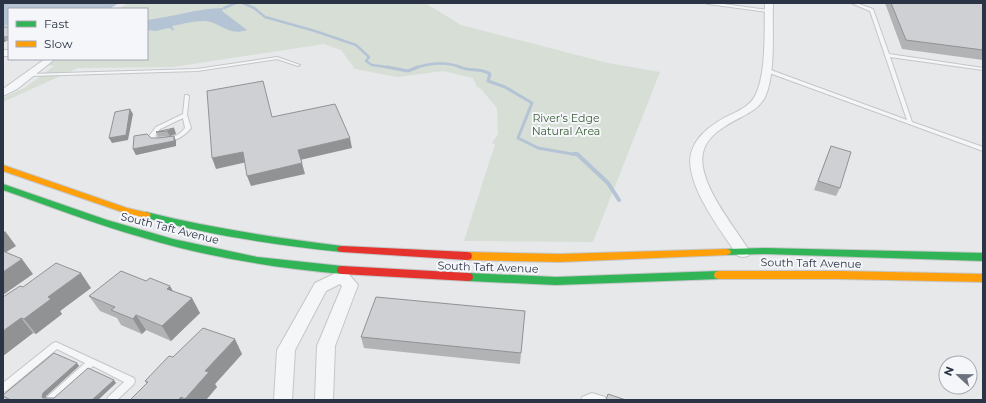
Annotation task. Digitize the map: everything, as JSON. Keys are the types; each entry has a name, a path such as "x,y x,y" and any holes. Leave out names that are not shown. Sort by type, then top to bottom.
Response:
{"main road":[{"name":"South Taft Avenue","path":"3,168 125,210 196,228 347,250 506,258 560,258 643,254 743,252 983,257"},
{"name":"South Taft Avenue","path":"3,187 118,227 190,247 250,259 342,273 556,281 694,275 983,278"},
{"path":"255,237 272,250 326,258 342,273 371,261"},
{"path":"733,260 743,252 760,261"},
{"path":"470,268 488,267 506,258"},
{"path":"849,265 879,276"},
{"path":"597,280 638,268"}],"street":[{"path":"743,252 700,181 696,162 697,152 709,133 726,121 752,107 757,102 761,94 766,80 769,7"},
{"path":"3,93 50,60"},
{"path":"283,400 286,350 320,287 342,273 350,285 326,346 324,400"}],"lane":[{"path":"708,3 769,7"},
{"path":"853,3 872,10 910,122"},
{"path":"887,55 983,69"},
{"path":"30,75 197,70 277,58 298,65"},
{"path":"766,70 983,149"},
{"path":"185,115 158,128 152,136 157,141 171,140 182,136 188,128 185,115 187,96"},
{"path":"3,388 56,345 131,381 111,400"},
{"path":"50,400 92,362"},
{"path":"585,400 592,397 602,400"}],"green space":[{"name":"River's Edge Natural Area","path":"128,3 425,3 461,25 608,63 660,72 593,242 464,241 495,144 492,143 498,134 497,108 480,88 477,87 473,78 443,71 397,77 355,69 341,50 324,44 173,67 78,68 3,102 3,98 26,87 54,66 48,65 56,60 148,60 148,8 120,8"}],"water":[{"path":"3,3 119,3 111,8 8,8 8,25 3,26"},
{"path":"214,8 224,8 222,11 247,30 234,32 215,23 204,21 172,26 174,30 172,31 172,29 168,28 156,31 148,30 148,20"}],"building":[{"path":"891,3 983,3 983,50 906,40"},
{"path":"3,27 8,27 8,37 3,37"},
{"path":"263,81 272,117 335,104 350,138 298,150 302,163 247,176 243,152 212,158 207,91"},
{"path":"130,109 126,135 109,138 115,112"},
{"path":"174,128 167,131 156,132"},
{"path":"147,134 151,138 174,136 174,141 133,149 134,136"},
{"path":"831,146 851,152 840,188 818,181"},
{"path":"3,251 22,259 3,272"},
{"path":"56,263 81,273 48,297 51,299 24,319 21,318 3,331 3,297 20,286 23,287"},
{"path":"121,271 146,281 150,278 170,286 167,289 192,298 162,326 136,315 133,319 111,310 115,307 89,296"},
{"path":"376,297 525,311 521,353 361,337"},
{"path":"203,328 235,339 205,371 209,372 185,399 181,397 178,400 130,400 148,382 145,381 169,356 173,357"},
{"path":"54,353 77,363 43,393 43,398 54,398 88,368 114,380 92,400 11,400 3,396 3,395"},
{"path":"608,394 626,400 606,400"}],"waterway":[{"path":"224,8 236,3"},
{"path":"243,3 254,8 265,17 315,31 356,45 369,57 366,61 372,65 390,68"},
{"path":"417,68 426,65 451,64 462,68"},
{"path":"460,67 487,72 490,74 488,81 505,87 532,103 518,138 538,148 578,155"},
{"path":"390,68 408,71 417,68"},
{"path":"574,154 577,154 608,183 619,200"}],"traffic: fast":[{"path":"3,187 103,222 173,243 257,260 314,268 342,270"},
{"path":"146,215 244,236 342,249"},
{"path":"726,252 765,251 983,257"},
{"path":"468,277 556,281 719,275"}],"traffic: slow":[{"path":"3,168 125,210 146,215"},
{"path":"467,256 560,258 726,252"},
{"path":"719,275 839,275 983,278"}],"traffic: jam":[{"path":"342,249 467,256"},
{"path":"342,270 468,277"}]}
